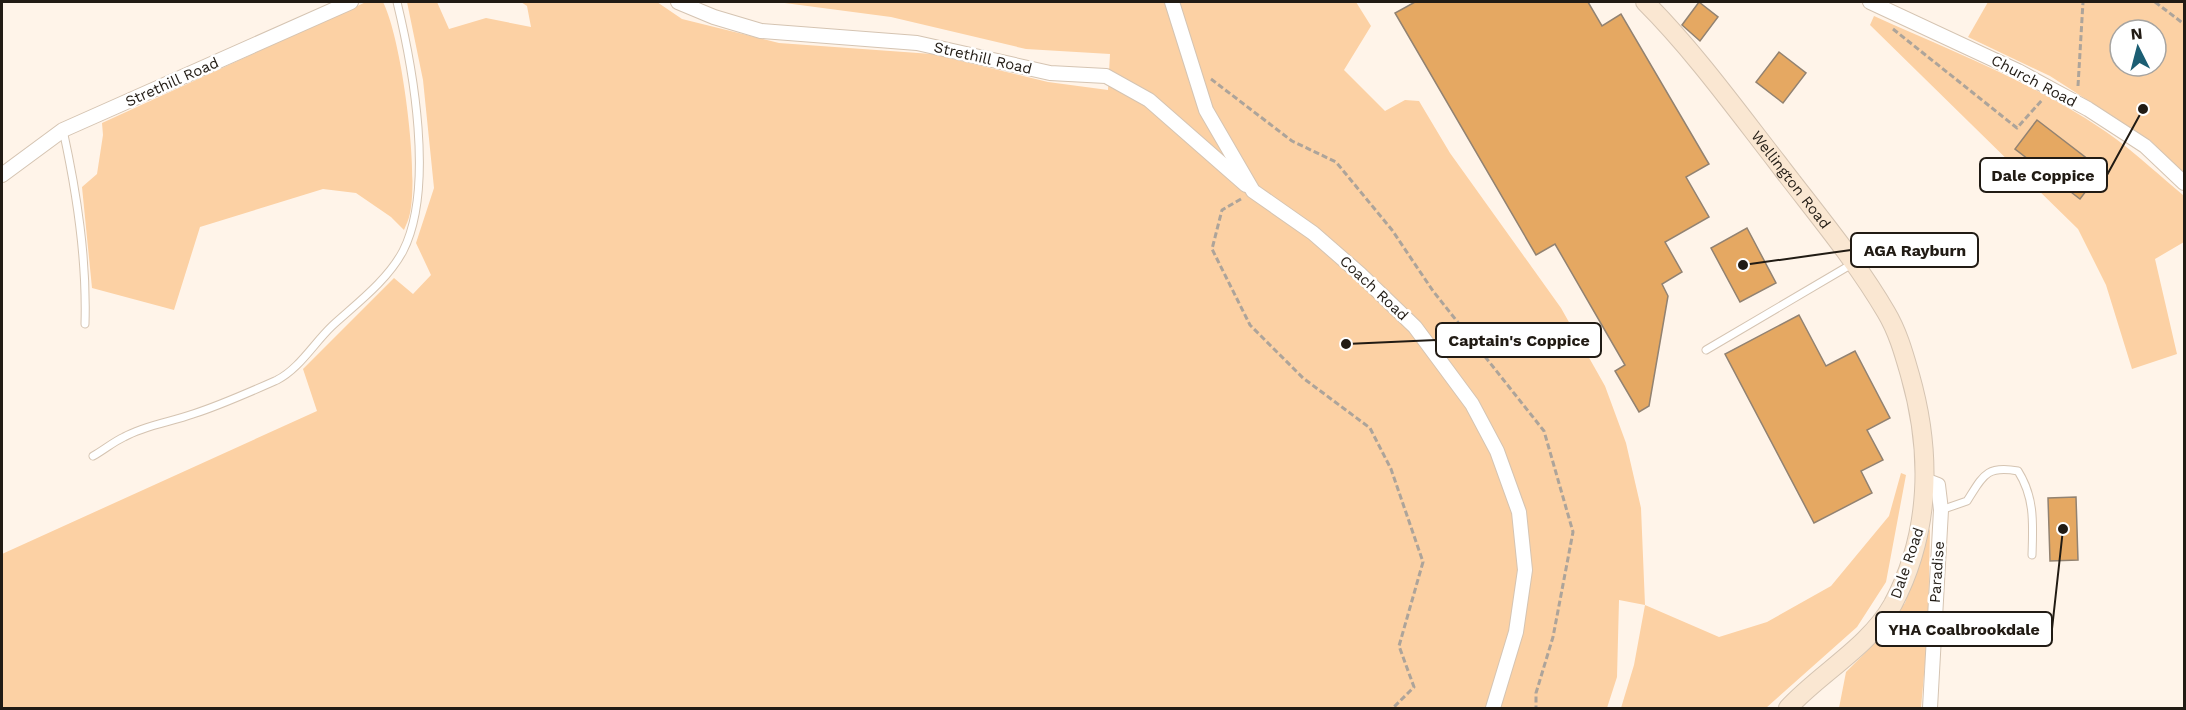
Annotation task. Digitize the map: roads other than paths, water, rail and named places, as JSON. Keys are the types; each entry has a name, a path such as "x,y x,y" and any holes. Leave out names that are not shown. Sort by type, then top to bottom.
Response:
{"street":[{"name":"Strethill Road","path":"2,175 63,129 351,2"},
{"name":"Strethill Road","path":"678,2 697,11 761,31 917,43 1050,73 1106,76 1149,100 1216,162 1253,191"},
{"name":"Coach Road","path":"1172,2 1206,111 1253,191 1313,233 1415,327 1472,405 1497,452 1519,512 1525,570 1516,632 1493,708"},
{"name":"Wellington Road","path":"1645,2 1765,147 1854,263 1886,313 1904,353 1921,417 1925,444 1925,480"},
{"name":"Church Road","path":"1870,2 2018,70 2077,103 2145,146 2184,183"},
{"name":"Paradise","path":"1925,480 1938,485 1941,510 1930,708"},
{"name":"Dale Road","path":"1788,708 1865,640 1892,605 1920,531 1925,480"}],"lane":[{"path":"93,456 134,432 204,410 280,379 294,368 318,339 374,287 393,265 415,222 419,197 416,108 407,43 397,2"},
{"path":"63,129 79,215 86,292 85,324"},
{"path":"1706,351 1854,263"},
{"path":"1941,510 1967,501 1985,474 2000,467 2018,471 2028,487 2033,511 2032,555"}],"place":[{"name":"Dale Coppice","path":"2143,109"},
{"name":"AGA Rayburn","path":"1743,265"},
{"name":"Captain's Coppice","path":"1346,344"},
{"name":"YHA Coalbrookdale","path":"2063,529"}]}
